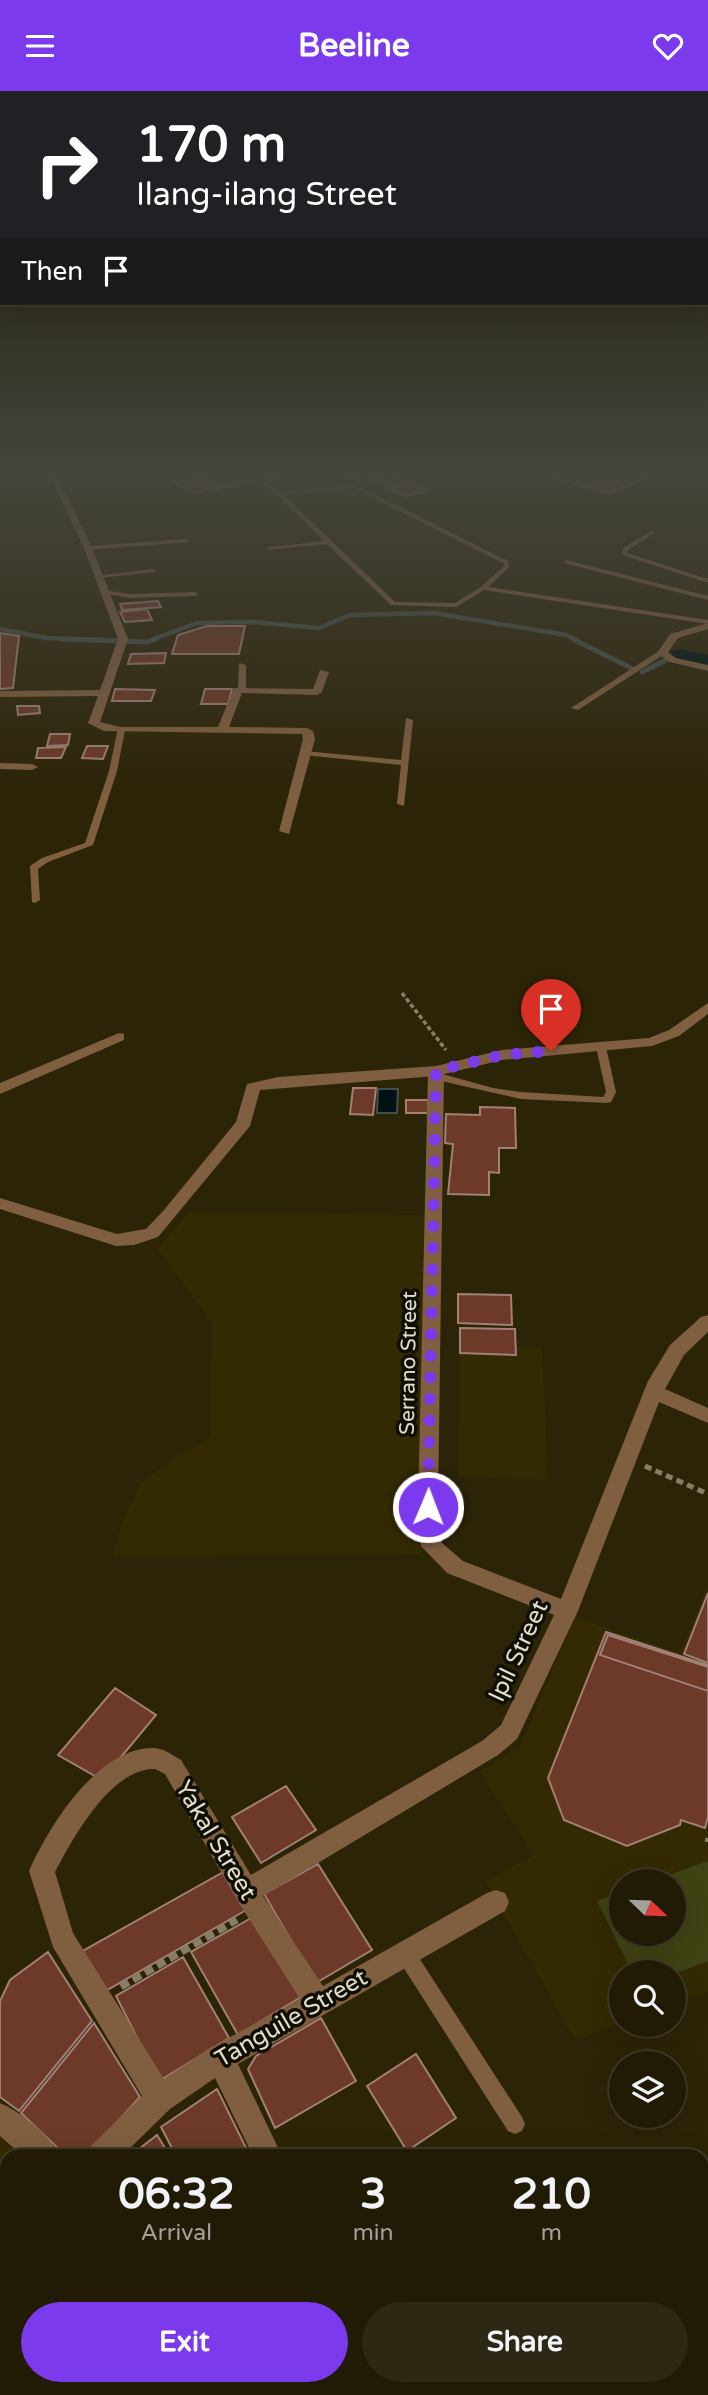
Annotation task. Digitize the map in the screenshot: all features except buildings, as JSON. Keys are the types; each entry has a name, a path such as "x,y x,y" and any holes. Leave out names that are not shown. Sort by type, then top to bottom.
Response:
{"street":[{"path":"100,581 122,643 94,723 104,728 121,730 307,731 309,739 285,831"},
{"path":"708,624 674,636 662,653 673,660 708,668"},
{"path":"223,729 236,692 242,689 317,692 324,672"},
{"path":"0,694 105,693"},
{"path":"0,766 32,767"},
{"path":"0,1203 116,1240 134,1239 152,1233 208,1172 244,1123 253,1087 278,1082 436,1074 457,1065 502,1055 663,1039 708,1007"},
{"path":"0,1089 119,1037"},
{"name":"Serrano Street","path":"436,1074 428,1507 432,1546 455,1567 567,1611"},
{"name":"Ipil Street","path":"248,1903 490,1748 509,1732 567,1611 654,1392 677,1349 708,1321"},
{"path":"654,1392 708,1416"},
{"name":"Yakal Street","path":"160,2099 62,1938 42,1871 67,1826 117,1770 137,1760 156,1758 173,1767 248,1903 318,2003"},
{"name":"Tanguile Street","path":"108,2149 160,2099 220,2058 496,1902"},
{"path":"220,2058 265,2149"},
{"path":"0,2117 37,2149"}],"lane":[{"path":"369,581 393,604 456,605 490,581"},
{"path":"639,581 708,598"},
{"path":"482,587 708,624"},
{"path":"104,592 130,596 195,594"},
{"path":"575,708 662,653"},
{"path":"242,665 242,689"},
{"path":"401,804 409,720"},
{"path":"35,899 33,868 45,860 89,845 113,771 121,730"},
{"path":"304,753 405,763"},
{"path":"436,1074 462,1079 483,1089 511,1095 607,1100 611,1092 601,1047"},
{"path":"405,1953 515,2124"}],"path":[{"path":"402,993 457,1065"},
{"path":"627,1458 708,1494"},
{"path":"117,1989 248,1903"}],"shaded area":[{"path":"378,1089 398,1089 397,1113 377,1113"},
{"path":"189,1212 426,1215 422,1554 113,1557 122,1521 141,1483 176,1456 210,1438 212,1323 157,1249"},
{"path":"460,1344 542,1347 548,1480 459,1477"},
{"path":"708,1584 708,1992 686,2000 686,1960 609,1960 609,2027 575,2040 485,1881 534,1855 479,1772 520,1747 575,1617 680,1653"},
{"path":"0,2130 23,2149 0,2149"}],"green space":[{"path":"708,1861 708,1961 686,1969 686,1960 626,1960 619,1946 686,1946 685,1869"},
{"path":"609,1896 609,1925 597,1901"}],"waterway":[{"path":"151,640 197,623 253,622 319,628 350,615 434,613 566,635 577,640"},
{"path":"0,629 46,638 105,640"},
{"path":"61,639 147,642 156,639"},
{"path":"573,639 633,669"},
{"path":"676,658 680,657"},
{"path":"680,657 708,663"},
{"path":"642,672 664,661"}],"route":[{"path":"428,1507 436,1071 502,1055 551,1051"}]}
